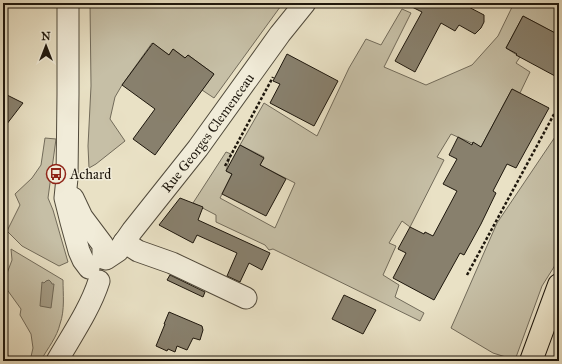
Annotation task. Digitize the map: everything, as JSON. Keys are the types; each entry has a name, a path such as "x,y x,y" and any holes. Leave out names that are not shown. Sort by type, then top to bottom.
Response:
{"main road":[{"path":"531,361 559,285"}],"street":[{"path":"68,3 67,178 72,195 82,217 104,245 99,267"},
{"name":"Rue Georges Clemenceau","path":"57,361 85,314 97,288 99,267 118,251 132,231 198,148 280,34 305,3"},
{"path":"124,242 138,251 172,263 246,298"}],"path":[{"path":"225,166 275,73"},
{"path":"467,275 559,105"}],"shaded area":[{"path":"90,3 283,3 214,98 202,90 214,74 188,55 185,58 173,49 169,55 152,43 115,97 110,119 125,141 89,168 88,146 91,86"},
{"path":"514,3 559,3 559,35 523,16 506,48 520,57 516,63 530,72 520,93 512,89 481,147 451,134 437,157 444,160 410,227 402,221 389,243 396,246 383,275 399,285 395,297 424,313 420,321 273,249 269,250 265,245 216,222 216,215 193,203 226,152 231,154 226,171 232,174 220,198 275,228 295,183 260,165 264,157 240,145 264,103 317,136 349,68 366,39 381,45 402,9 411,13 384,67 426,85 472,65 498,36"},
{"path":"559,131 559,259 542,286 515,360 493,353 451,328 497,223"},
{"path":"45,138 56,139 48,198 68,262 59,266 22,246 7,231 20,205 15,194 32,178 41,165"},
{"path":"11,249 63,280 62,319 57,333 39,361 30,361 33,348 31,334 20,315 21,309 3,284 12,260"},
{"path":"49,280 52,284 54,284 51,308 40,306 42,282 44,283"},
{"path":"3,342 10,361 3,361"}],"building":[{"path":"404,3 461,3 484,15 484,22 475,34 459,25 455,31 441,23 415,72 395,61 422,12"},
{"path":"523,16 559,35 559,68 555,76 506,48"},
{"path":"153,43 169,55 173,49 185,58 188,55 214,74 155,155 133,139 155,109 122,85"},
{"path":"287,54 338,81 314,126 270,103 280,84 273,81"},
{"path":"512,89 549,108 516,168 507,164 493,191 496,193 481,224 464,255 460,253 434,300 393,278 406,253 398,249 410,227 424,234 425,232 433,236 457,191 443,184 457,159 449,155 458,137 472,145 473,142 481,147"},
{"path":"3,93 23,103 3,129"},
{"path":"240,145 264,158 260,165 286,179 266,216 222,194 232,174 226,171"},
{"path":"180,198 203,207 198,220 270,253 262,270 249,263 240,282 227,276 237,253 197,235 193,243 159,225"},
{"path":"170,275 205,292 203,297 167,280"},
{"path":"344,295 376,310 363,334 332,319"},
{"path":"169,312 202,326 203,330 200,340 193,338 187,350 177,346 175,352 168,349 167,351 156,346"}],"place":[{"name":"Achard","path":"56,174"}]}
